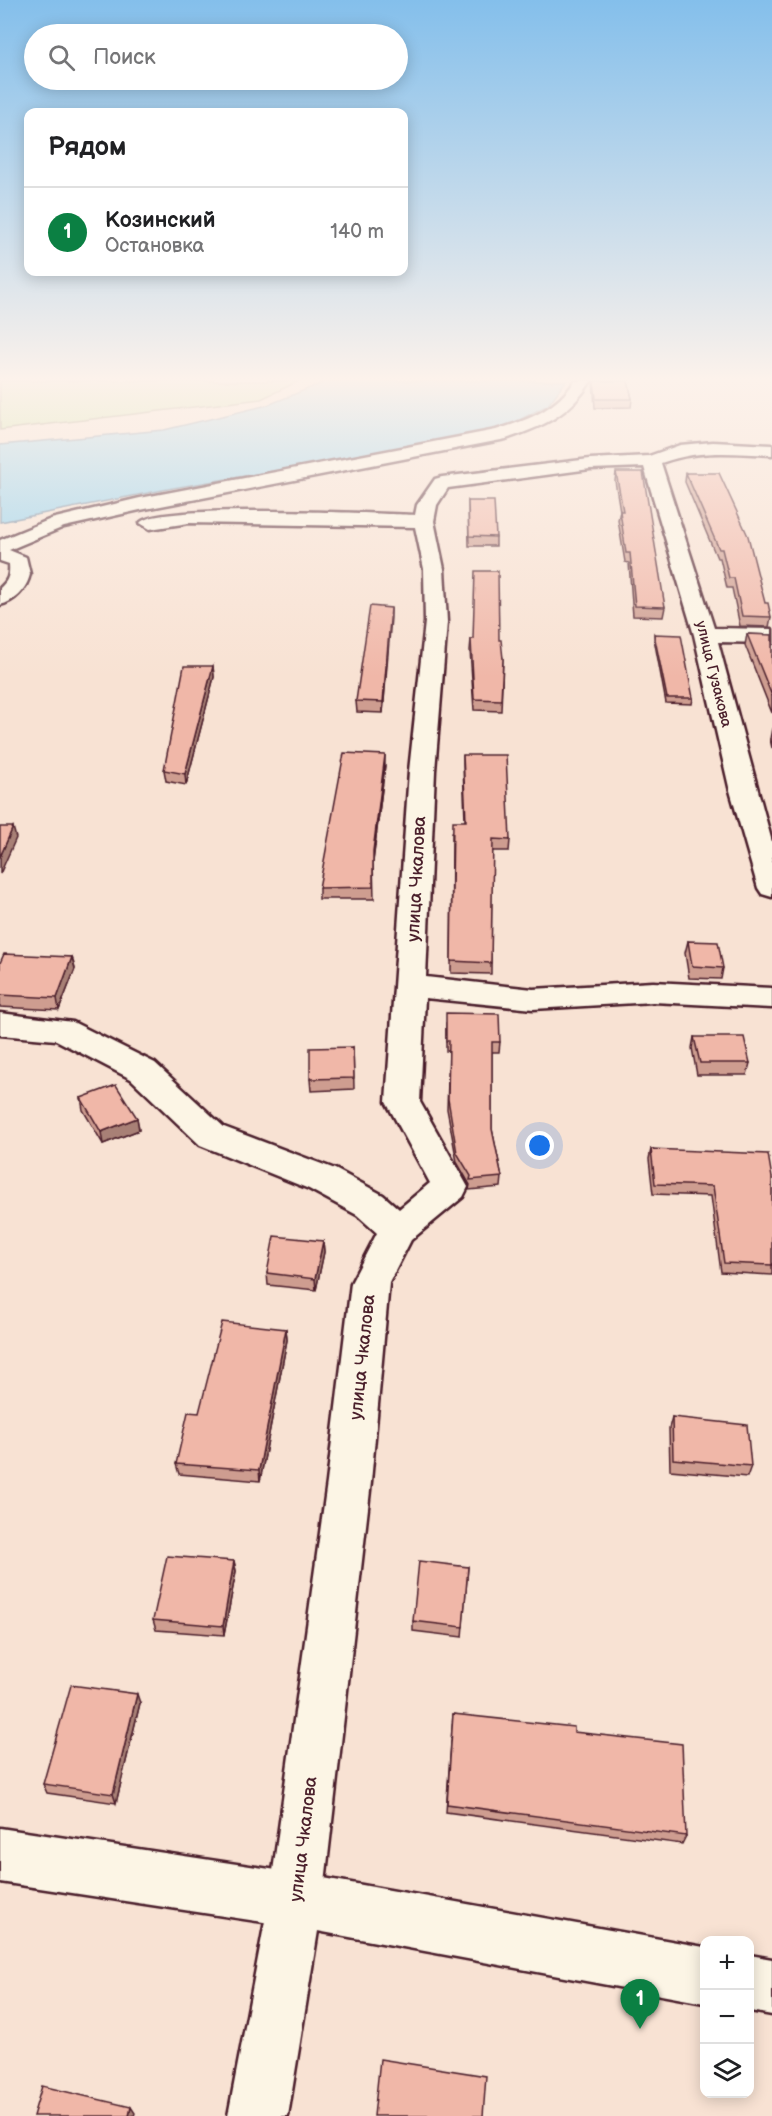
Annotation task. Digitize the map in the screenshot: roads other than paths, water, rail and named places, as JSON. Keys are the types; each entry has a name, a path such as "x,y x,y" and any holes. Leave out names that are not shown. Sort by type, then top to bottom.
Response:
{"street":[{"path":"0,550 58,523 140,504 267,480"},
{"path":"0,550 129,526 208,517 424,521 427,506 442,483 459,480"},
{"name":"улица Гузакова","path":"657,480 705,634 742,788 772,888"},
{"name":"улица Чкалова","path":"258,2116 296,1900 349,1482 370,1283 398,1230 450,1187 403,1102 422,771 436,621 434,569 424,521"},
{"path":"0,550 19,561 22,575 19,584 0,599"},
{"path":"705,634 772,636"},
{"path":"410,986 533,999 653,992 772,998"},
{"path":"0,1024 62,1030 143,1071 212,1136 322,1179 370,1205 398,1230"},
{"path":"0,1855 296,1900 700,1974"},
{"path":"754,1984 772,1987"}],"water":[{"path":"0,480 222,480 173,488 0,522"}],"place":[{"name":"Козинский","path":"640,2029"}]}
